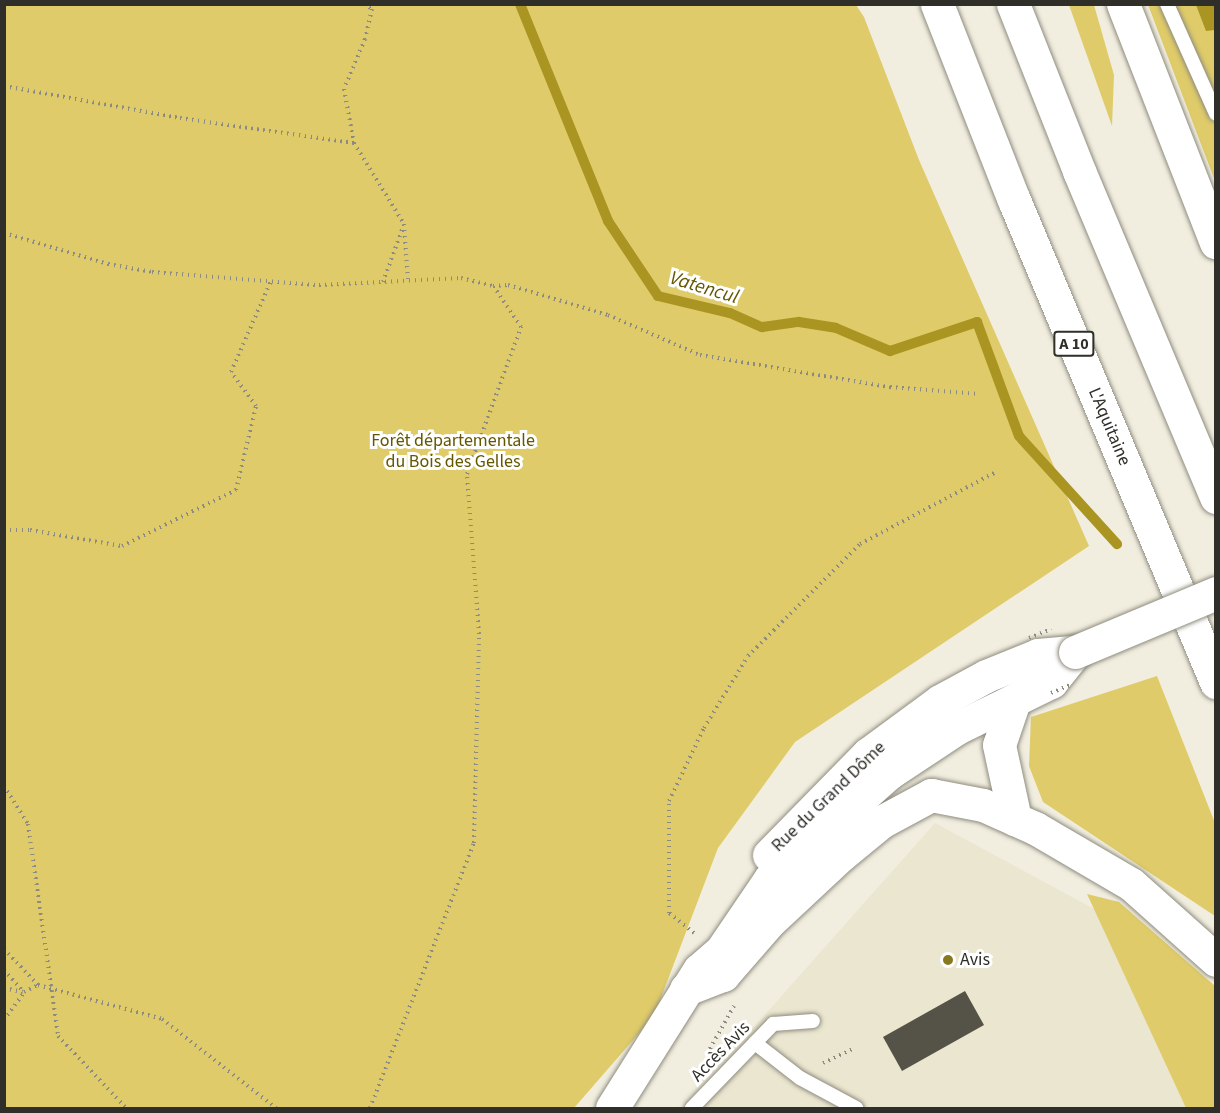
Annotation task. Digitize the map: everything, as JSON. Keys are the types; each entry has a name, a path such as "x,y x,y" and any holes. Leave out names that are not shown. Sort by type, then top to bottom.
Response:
{"main road":[{"name":"L'Aquitaine","path":"938,4 1014,200 1215,682"},
{"path":"1013,4 1215,497"},
{"path":"1123,4 1215,242"},
{"name":"Rue du Grand Dôme","path":"612,1108 696,967 778,843 868,754 940,701 986,676 1045,669 1075,652 1215,594"},
{"path":"1015,819 999,746 1014,701 1018,676 1045,669"},
{"name":"Rue du Grand Dôme","path":"696,967 721,951 770,879 888,773 957,728 1014,701"},
{"path":"696,967 723,975 768,923 841,855 881,822 931,795 983,805 1015,819 1131,884 1215,960"}],"lane":[{"path":"1167,4 1215,114"},
{"name":"Accès Avis","path":"692,1108 773,1024 813,1021"},
{"path":"755,1043 800,1078 855,1108"}],"path":[{"path":"364,4 372,9 370,19 361,55 344,89 354,143 404,224 408,279"},
{"path":"4,86 180,118 354,143"},
{"path":"383,282 404,224"},
{"path":"4,233 108,264 271,282 318,285 461,278 493,286 508,285 608,315 700,355 890,387 979,394"},
{"path":"4,530 30,530 122,546 236,490 256,406 231,372 271,282"},
{"path":"370,1108 474,843 478,634 467,474 521,327 493,286"},
{"path":"696,967 669,914 669,801 704,728 748,656 860,544 994,472"},
{"path":"4,786 28,825 48,986 58,1036 126,1108"},
{"path":"4,949 38,985"},
{"path":"4,970 24,992"},
{"path":"4,1020 24,992 38,985 162,1019 276,1108"},
{"path":"4,988 24,992"}],"shaded area":[{"path":"1196,5 1215,5 1215,30 1206,31"},
{"name":"Avis","path":"935,823 1096,910 1187,1108 694,1108 723,1062"}],"green space":[{"name":"Forêt départementale du Bois des Gelles","path":"5,5 856,5 864,17 919,160 1089,546 795,742 718,848 654,1016 574,1108 5,1108"},
{"path":"1069,5 1094,5 1114,75 1112,126"},
{"path":"1148,5 1215,5 1215,181 1150,10"},
{"path":"1157,676 1215,823 1215,916 1043,802 1029,766 1031,717"},
{"path":"1087,894 1119,902 1215,986 1215,1108 1186,1108"}],"building":[{"path":"965,991 984,1025 902,1071 883,1037"}],"waterway":[{"name":"Vatencul","path":"520,4 608,221 658,296 730,313 762,327 799,322 836,328 890,351 977,322 1019,436 1117,544"}],"place":[{"name":"Avis","path":"948,960"}]}
